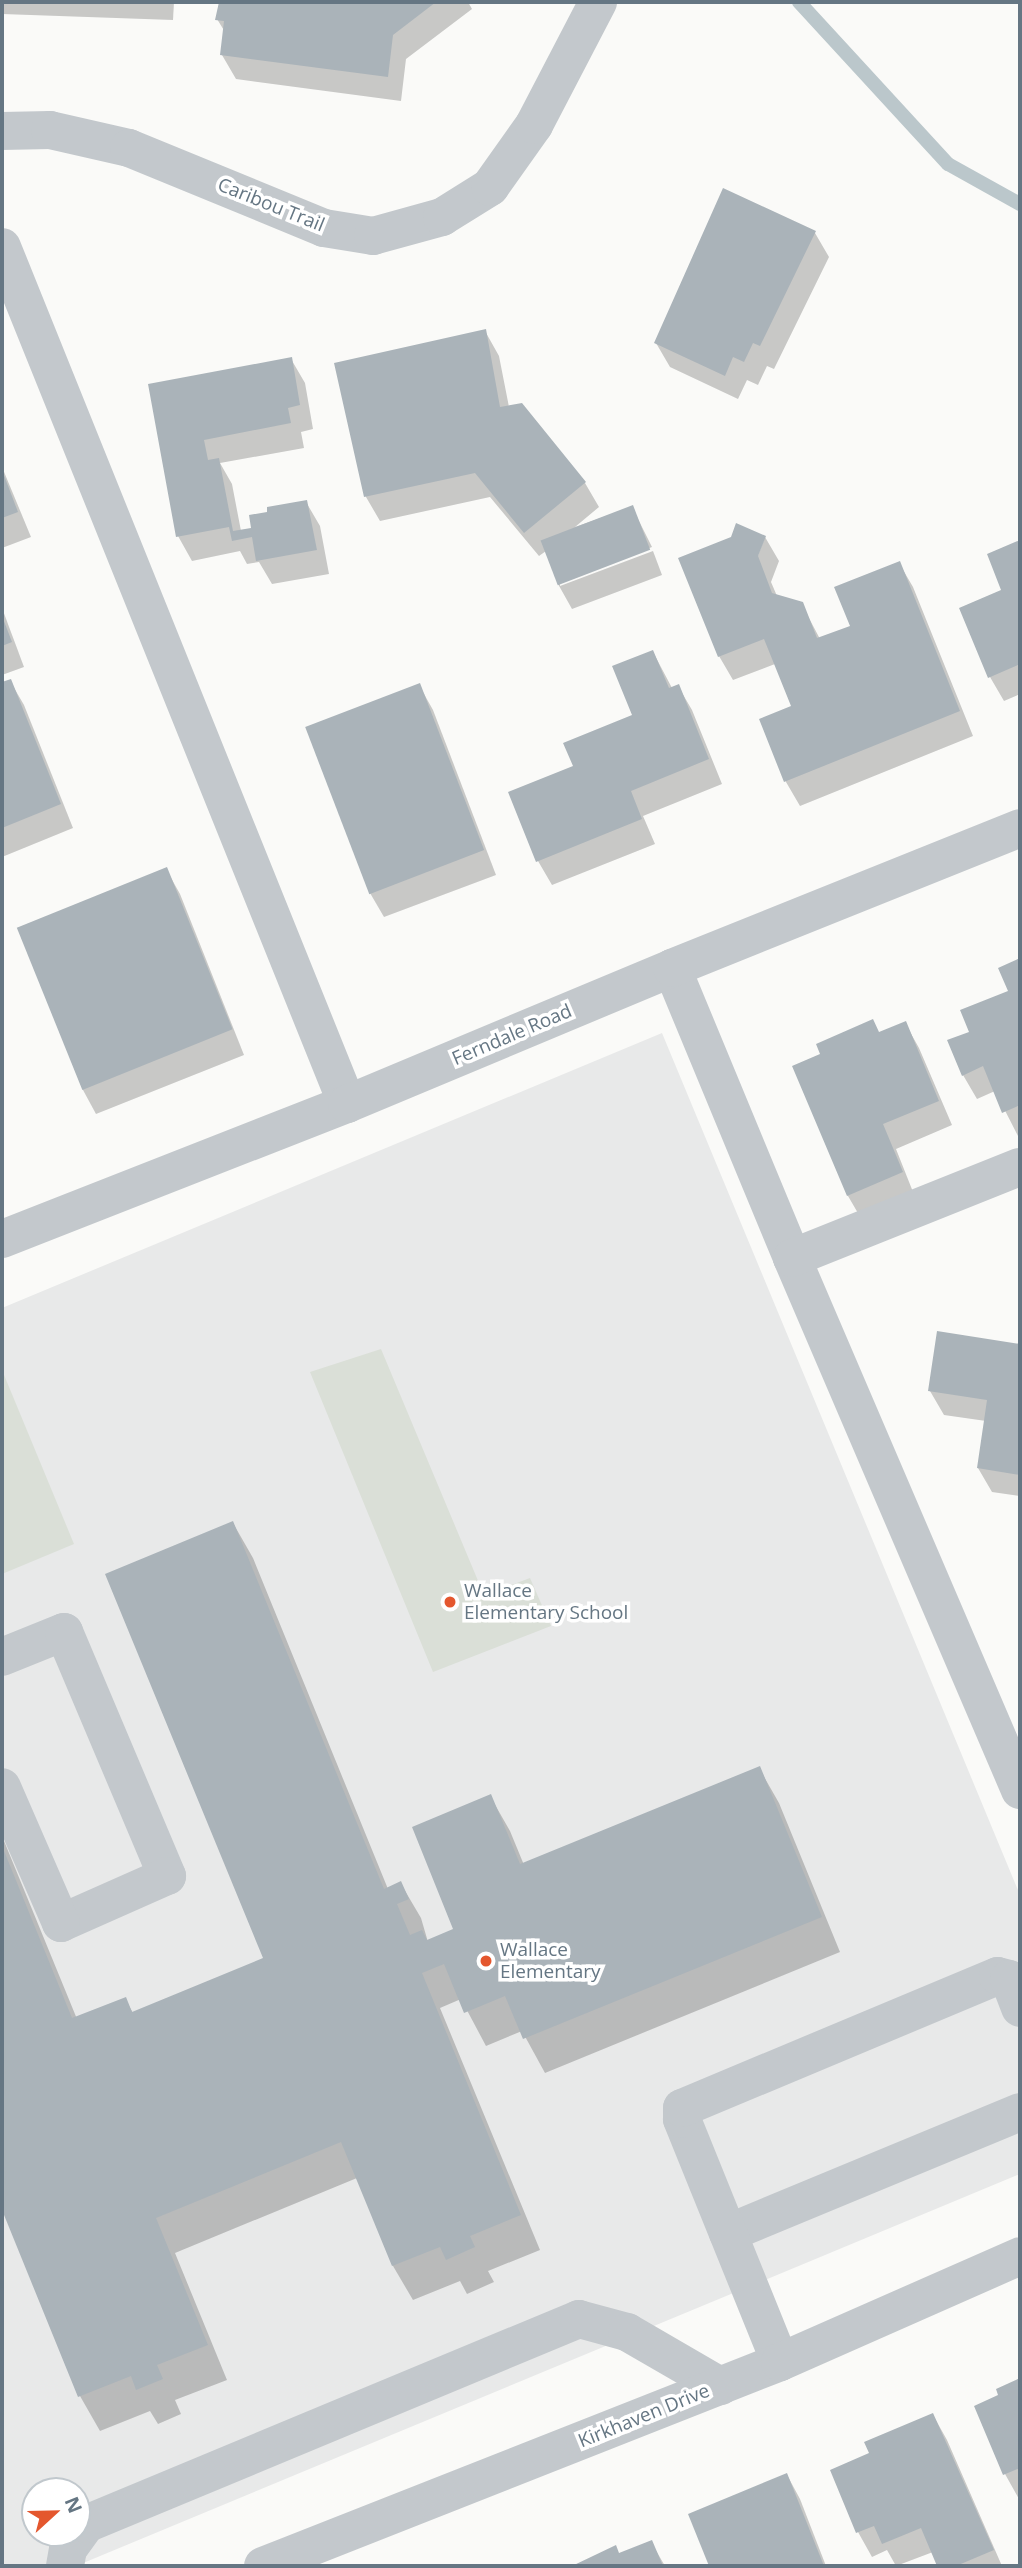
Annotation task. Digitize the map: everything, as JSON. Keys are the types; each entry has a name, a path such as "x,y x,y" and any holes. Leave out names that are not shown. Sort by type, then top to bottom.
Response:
{"street":[{"name":"Caribou Trail","path":"2,131 50,130 129,148 324,228 373,236 442,217 490,187 534,125 598,2"},
{"path":"2,247 347,1104"},
{"name":"Ferndale Road","path":"2,1237 347,1104 672,968 1020,828"},
{"path":"672,968 792,1258 1020,1790"},
{"path":"792,1258 1020,1167"},
{"path":"2,1657 64,1632 167,1876 61,1923 2,1787"},
{"path":"780,2362 682,2119 682,2108 998,1976 1009,1979 1020,2008"},
{"path":"728,2233 1020,2112"},
{"name":"Kirkhaven Drive","path":"263,2566 780,2362 1020,2256"},
{"path":"65,2566 68,2549 86,2524 579,2319 627,2332 720,2386"}],"shaded area":[{"name":"Wallace Elementary School","path":"662,1033 1020,1895 1020,2174 76,2566 2,2566 2,1308"},
{"path":"381,1349 484,1595 530,1578 551,1626 433,1672 310,1372"},
{"path":"2,1370 74,1544 2,1574"}],"building":[{"path":"219,2 436,2 393,35 388,77 220,55 224,21 215,20"},
{"path":"723,188 816,231 760,346 753,343 744,362 733,357 725,376 654,343"},
{"path":"486,329 500,407 522,403 586,482 524,533 475,473 364,497 334,363"},
{"path":"292,357 300,405 288,408 291,423 204,440 208,460 219,458 233,531 251,528 249,515 267,512 267,507 307,500 317,550 256,561 252,537 232,541 229,527 176,537 148,384"},
{"path":"2,470 18,512 2,518"},
{"path":"633,505 650,550 558,585 541,540"},
{"path":"736,523 766,536 758,556 772,593 803,602 817,638 850,626 834,587 900,561 960,711 784,782 759,719 791,706 764,639 718,657 678,558 731,537"},
{"path":"1020,540 1020,664 988,678 959,608 1001,590 987,554"},
{"path":"2,616 12,642 2,646"},
{"path":"653,650 669,688 679,684 709,759 631,791 642,819 536,862 508,792 573,766 563,743 632,715 612,666"},
{"path":"11,679 61,804 2,828 2,682"},
{"path":"420,683 484,850 369,894 305,727"},
{"path":"167,867 233,1029 82,1090 17,928"},
{"path":"1020,958 1020,1105 1002,1113 983,1066 962,1076 947,1040 969,1032 960,1010 1008,991 998,968"},
{"path":"873,1019 879,1032 906,1021 939,1101 883,1124 903,1172 847,1196 792,1066 820,1054 816,1044"},
{"path":"937,1331 1020,1344 1020,1475 977,1468 987,1400 928,1391"},
{"name":"Wallace Elementary","path":"233,1521 384,1889 401,1881 409,1899 397,1904 410,1935 422,1930 427,1940 453,1929 412,1827 491,1794 520,1864 760,1766 822,1917 523,2039 505,1996 464,2013 444,1964 422,1973 521,2215 470,2236 475,2247 446,2260 440,2247 392,2266 341,2142 156,2218 208,2345 157,2365 163,2379 136,2390 131,2376 78,2397 2,2210 2,1846 72,2018 126,1997 132,2012 263,1958 105,1574"},
{"path":"1020,2378 1020,2468 1003,2475 974,2406 998,2395 996,2389"},
{"path":"933,2413 994,2550 956,2566 937,2566 921,2528 882,2544 874,2526 856,2533 830,2470 869,2453 864,2442"},
{"path":"787,2473 824,2566 709,2566 688,2514"},
{"path":"652,2540 663,2566 572,2566 616,2545 619,2553"}],"waterway":[{"path":"799,2 948,164 1020,204"}],"place":[{"name":"Wallace Elementary School","path":"450,1602"},
{"name":"Wallace Elementary","path":"486,1961"}]}
